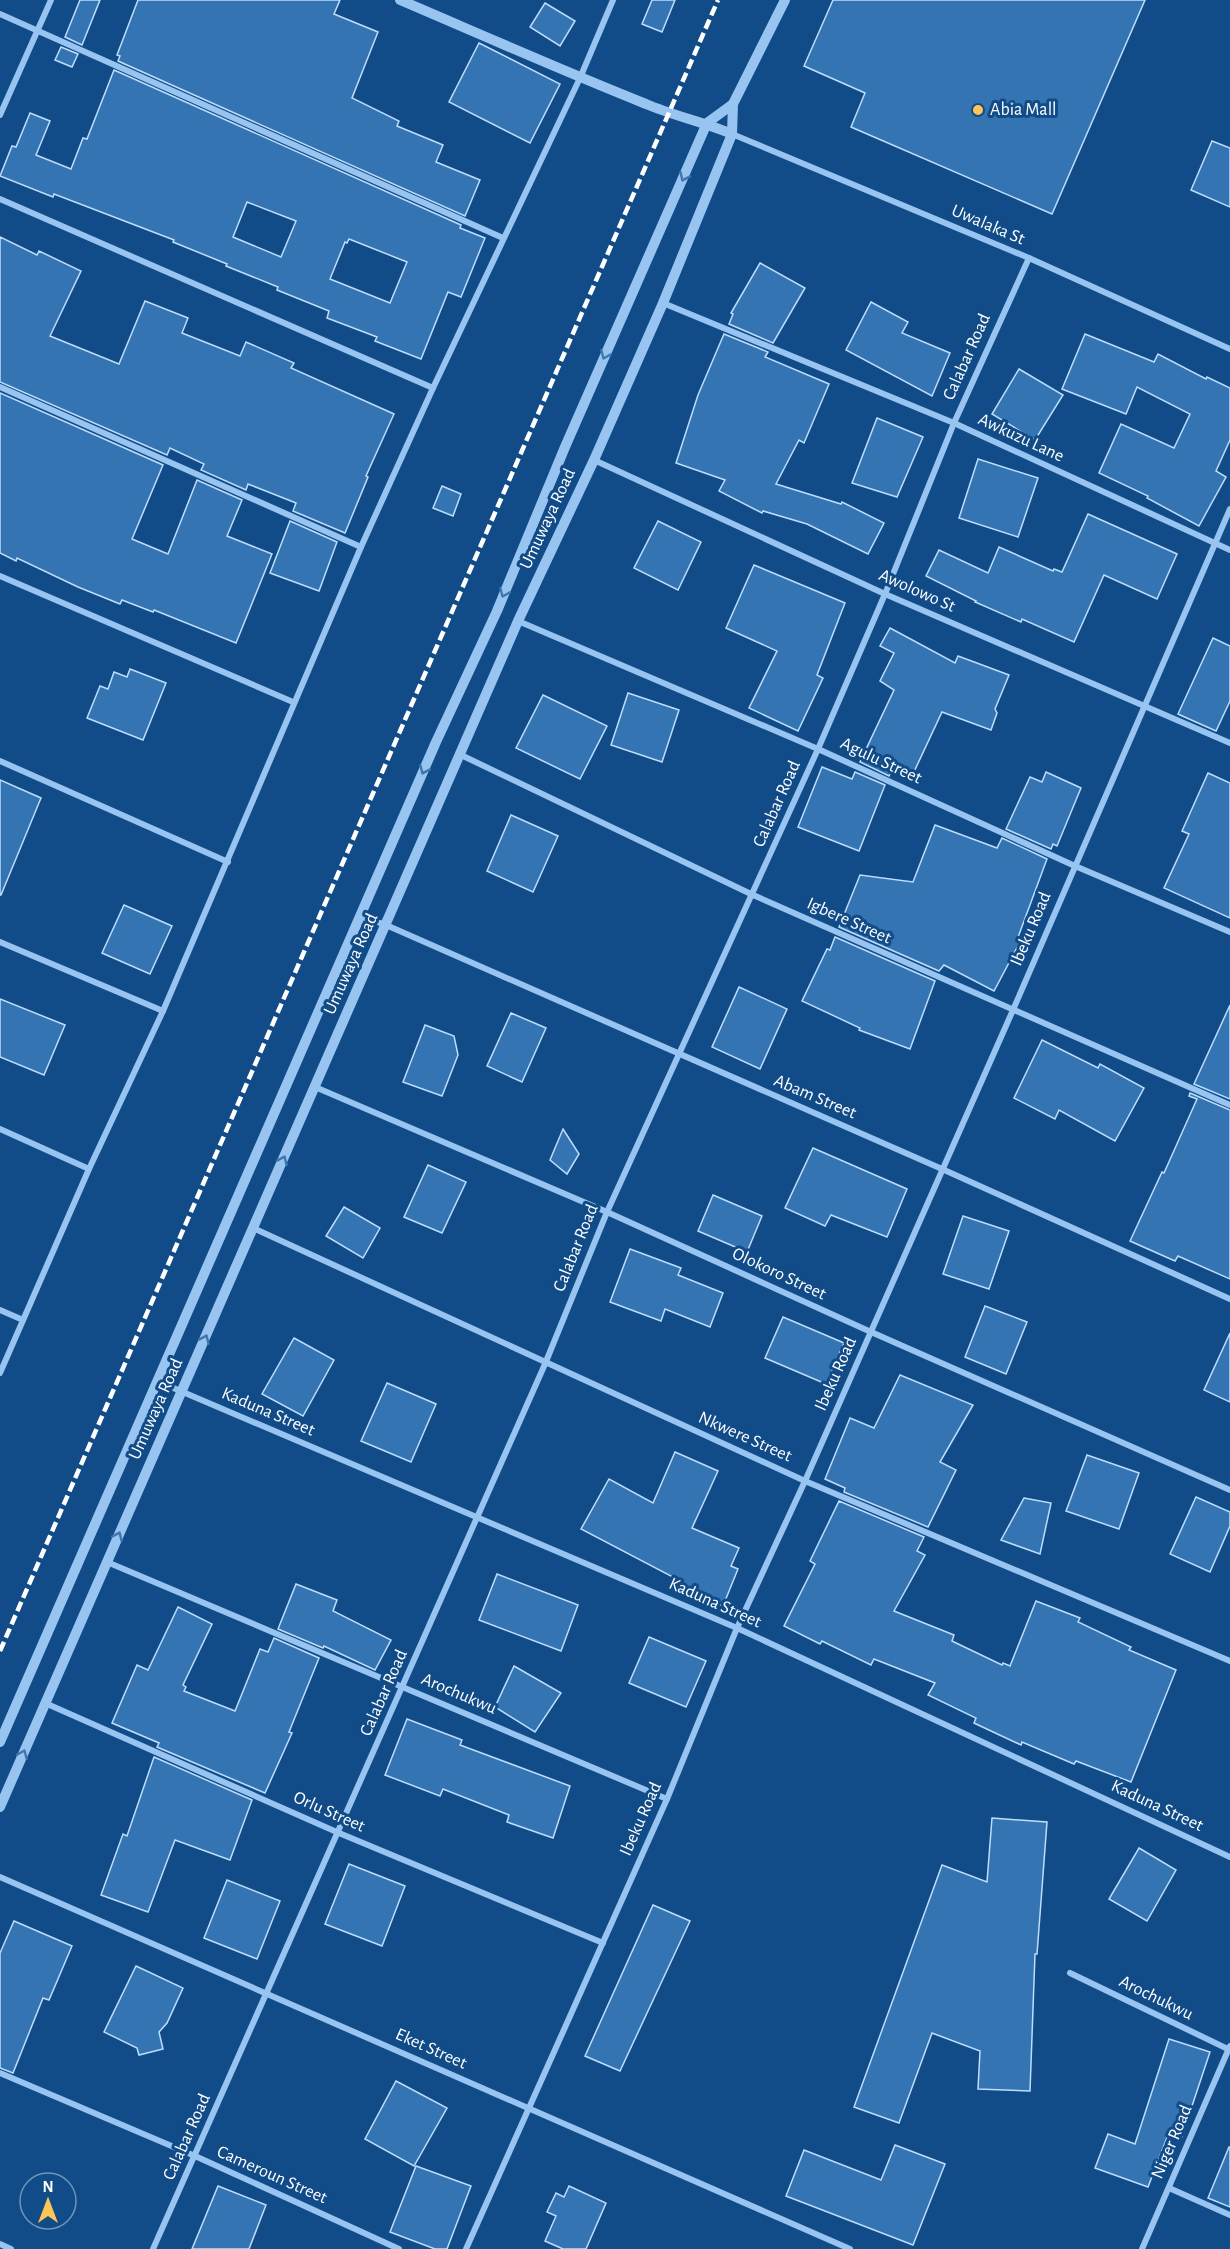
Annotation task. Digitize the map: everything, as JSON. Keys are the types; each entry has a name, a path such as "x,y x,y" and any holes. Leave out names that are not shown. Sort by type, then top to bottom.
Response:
{"street":[{"path":"0,115 51,0"},
{"path":"400,0 669,114 708,123 732,134 733,104 785,0"},
{"path":"0,1373 89,1169 163,1011 361,547 503,238 580,78 613,0"},
{"path":"0,14 503,238"},
{"path":"708,123 733,104"},
{"name":"Umuwaya Road","path":"0,1742 708,123"},
{"name":"Umuwaya Road","path":"0,1807 519,621 594,460 663,303 732,134"},
{"name":"Uwalaka St","path":"732,134 1029,258 1230,349"},
{"path":"0,199 433,388"},
{"name":"Calabar Road","path":"153,2249 404,1687 545,1364 607,1212 818,749 885,594 954,423 1029,258"},
{"name":"Awkuzu Lane","path":"663,303 954,423 1230,550"},
{"path":"0,387 361,547"},
{"name":"Awolowo St","path":"594,460 885,594 1230,743"},
{"name":"Ibeku Road","path":"466,2249 527,2108 667,1799 737,1628 806,1481 1230,509"},
{"path":"0,576 293,702"},
{"name":"Agulu Street","path":"519,621 818,749 1075,866 1230,932"},
{"name":"Igbere Street","path":"461,755 753,895 1230,1105"},
{"path":"0,761 228,862"},
{"name":"Abam Street","path":"360,916 386,925 942,1169 1230,1299"},
{"path":"0,942 163,1011"},
{"name":"Olokoro Street","path":"315,1087 607,1212 871,1332 1230,1490"},
{"path":"0,1129 89,1169"},
{"name":"Nkwere Street","path":"253,1228 545,1364 806,1481 1230,1661"},
{"path":"0,1310 23,1320"},
{"name":"Kaduna Street","path":"157,1381 737,1628 1230,1857"},
{"name":"Arochukwu","path":"107,1562 667,1799"},
{"name":"Orlu Street","path":"45,1703 339,1833 603,1943"},
{"name":"Eket Street","path":"0,1877 850,2249"},
{"name":"Arochukwu","path":"1070,1973 1230,2048"},
{"name":"Niger Road","path":"1142,2249 1230,2048"},
{"name":"Cameroun Street","path":"0,2073 195,2156 399,2249"},
{"path":"1169,2188 1230,2215"},
{"path":"0,2244 11,2249"}],"building":[{"path":"80,0 100,0 82,45 65,37"},
{"path":"138,0 340,0 334,14 378,32 352,98 399,121 397,126 443,145 436,162 480,180 465,216 118,61 120,56 117,55"},
{"path":"652,0 675,0 662,32 642,24"},
{"name":"Abia Mall","path":"833,0 1145,0 1052,214 851,127 865,93 804,66"},
{"path":"545,3 575,21 560,46 530,27"},
{"path":"479,43 560,84 530,143 449,102"},
{"path":"61,47 78,54 72,67 55,60"},
{"path":"114,70 461,225 460,228 485,238 461,297 448,292 421,359 375,341 377,337 327,318 329,311 277,290 278,287 226,266 227,264 173,242 174,240 0,176 12,146 16,147 30,113 50,121 36,155 71,169 83,138 87,139","holes":["247,202 296,221 281,257 233,237","349,239 407,262 390,303 330,279 345,242 347,243"]},
{"path":"1212,141 1230,148 1230,207 1191,190"},
{"path":"0,237 37,255 39,251 81,271 50,336 119,364 145,301 188,318 182,333 240,356 246,342 294,363 291,368 394,414 366,476 368,477 345,533 293,511 296,503 248,484 246,490 201,470 204,464 170,448 167,455 0,382"},
{"path":"760,263 805,288 773,343 729,324 733,314 731,313"},
{"path":"871,302 908,322 902,333 950,353 932,396 846,350"},
{"path":"724,334 768,352 765,357 829,384 804,443 799,440 776,484 841,504 842,502 884,523 868,554 807,524 763,511 762,513 719,491 725,480 676,463 698,395"},
{"path":"1085,334 1154,362 1158,354 1206,379 1207,377 1230,388 1230,440 1216,471 1226,477 1199,526 1147,498 1148,496 1099,473 1121,424 1174,448 1190,414 1137,387 1126,414 1062,389"},
{"path":"1019,369 1063,395 1035,440 992,414"},
{"path":"0,393 163,465 132,539 168,554 197,480 242,500 227,536 272,554 236,643 154,610 153,612 122,600 120,604 17,558 16,561 0,553"},
{"path":"877,418 923,437 897,497 852,483"},
{"path":"978,459 1038,478 1018,537 959,518"},
{"path":"442,486 461,494 453,516 433,508"},
{"path":"1088,514 1177,554 1157,599 1104,575 1074,642 1022,619 1021,622 975,602 926,576 939,550 988,573 999,547 1053,571 1054,569 1062,572"},
{"path":"290,521 337,542 319,591 270,573"},
{"path":"658,521 701,542 678,590 634,568"},
{"path":"754,565 845,603 817,675 823,678 798,731 749,708 777,651 726,628"},
{"path":"890,628 955,663 958,656 1009,675 995,709 997,713 991,730 942,712 913,774 894,764 889,776 860,762 894,690 880,681 894,653 880,646"},
{"path":"1213,638 1230,646 1230,701 1216,731 1178,714"},
{"path":"130,669 166,683 143,740 87,718 100,686 108,689 114,672 127,677"},
{"path":"628,693 679,710 662,762 611,745"},
{"path":"543,695 607,726 580,779 516,748"},
{"path":"822,767 852,779 855,772 885,785 859,851 798,827"},
{"path":"1046,772 1081,788 1057,846 1053,844 1051,849 1006,829 1030,777 1042,782"},
{"path":"1208,773 1230,783 1230,918 1164,888 1189,834 1182,831"},
{"path":"0,780 41,798 1,895 0,895"},
{"path":"511,815 558,836 533,892 487,871"},
{"path":"935,825 997,848 1002,838 1047,859 1017,940 1020,942 994,991 944,965 939,971 839,927 860,875 913,882"},
{"path":"124,905 172,926 150,974 102,953"},
{"path":"835,937 935,981 910,1049 859,1030 860,1028 802,1001"},
{"path":"739,987 787,1009 760,1069 712,1047"},
{"path":"0,999 65,1025 44,1075 0,1057"},
{"path":"1230,1005 1230,1099 1194,1084"},
{"path":"511,1013 546,1028 522,1082 487,1066"},
{"path":"425,1025 454,1036 458,1055 442,1096 403,1082"},
{"path":"1042,1040 1098,1068 1100,1064 1144,1088 1115,1141 1059,1110 1055,1119 1014,1098"},
{"path":"1190,1093 1230,1110 1230,1279 1178,1256 1175,1261 1130,1241 1197,1099 1189,1096"},
{"path":"563,1129 579,1154 567,1174 550,1160"},
{"path":"813,1148 907,1189 887,1237 831,1215 825,1226 785,1208"},
{"path":"428,1165 466,1182 442,1233 404,1217"},
{"path":"713,1195 762,1216 747,1252 698,1231"},
{"path":"344,1207 380,1228 363,1258 326,1236"},
{"path":"963,1216 1009,1231 989,1289 943,1274"},
{"path":"630,1249 681,1268 678,1275 723,1293 710,1327 665,1309 661,1321 610,1302"},
{"path":"985,1306 1027,1322 1006,1374 965,1357"},
{"path":"783,1317 844,1343 826,1384 765,1358"},
{"path":"1230,1333 1230,1402 1204,1390"},
{"path":"294,1338 334,1360 303,1416 262,1394"},
{"path":"900,1375 973,1405 940,1462 956,1470 928,1527 844,1492 845,1488 825,1479 850,1418 874,1428"},
{"path":"387,1383 436,1404 411,1462 361,1441"},
{"path":"675,1452 718,1471 692,1528 739,1548 731,1566 738,1569 723,1606 670,1583 673,1577 581,1529 609,1479 653,1503"},
{"path":"1087,1455 1139,1473 1119,1529 1066,1511"},
{"path":"1196,1497 1230,1512 1230,1526 1210,1572 1170,1554"},
{"path":"1024,1498 1051,1503 1040,1554 1001,1540"},
{"path":"839,1501 924,1537 917,1551 925,1555 894,1611 954,1635 952,1641 1002,1665 1003,1663 1010,1666 1036,1601 1080,1618 1078,1622 1131,1647 1129,1650 1176,1670 1131,1782 1076,1761 1074,1764 1022,1742 1021,1745 974,1723 976,1718 928,1695 935,1683 874,1659 871,1665 822,1641 820,1644 784,1626 815,1564 810,1561"},
{"path":"497,1574 578,1605 561,1651 479,1620"},
{"path":"296,1584 337,1600 333,1611 391,1640 375,1670 324,1646 323,1648 278,1629"},
{"path":"178,1607 212,1624 183,1685 186,1687 184,1691 235,1711 260,1649 268,1652 274,1638 319,1658 289,1732 292,1733 265,1793 157,1747 159,1743 112,1723 137,1665 148,1670"},
{"path":"649,1637 706,1661 686,1707 629,1683"},
{"path":"514,1666 561,1693 535,1732 495,1707"},
{"path":"407,1719 462,1740 460,1745 570,1786 553,1838 507,1822 509,1815 443,1789 440,1796 385,1775"},
{"path":"154,1757 252,1800 230,1860 175,1840 148,1912 101,1895 123,1834 127,1836"},
{"path":"992,1818 1047,1822 1037,1954 1035,1954 1030,2091 978,2089 980,2051 932,2033 899,2123 854,2107 942,1865 987,1882"},
{"path":"1139,1848 1176,1870 1147,1921 1109,1899"},
{"path":"349,1864 405,1886 382,1946 325,1924"},
{"path":"227,1880 280,1901 257,1959 204,1938"},
{"path":"653,1905 690,1921 620,2071 585,2056"},
{"path":"14,1921 72,1946 49,2000 43,1998 13,2073 0,2068 0,1953"},
{"path":"136,1966 183,1988 167,2023 159,2032 163,2049 139,2055 137,2048 104,2032"},
{"path":"1169,2039 1210,2052 1181,2139 1168,2135 1148,2187 1095,2168 1108,2134 1135,2144"},
{"path":"396,2081 447,2108 414,2166 365,2139"},
{"path":"895,2145 945,2164 913,2245 786,2196 804,2150 881,2180"},
{"path":"1230,2147 1230,2207 1208,2198"},
{"path":"416,2166 471,2186 447,2249 435,2249 390,2232"},
{"path":"218,2186 266,2205 249,2249 192,2249"},
{"path":"569,2186 606,2203 586,2249 563,2249 545,2241 556,2216 547,2212 556,2193 564,2197"}],"railway":[{"path":"0,1651 718,0"}],"place":[{"name":"Abia Mall","path":"978,110"}]}
